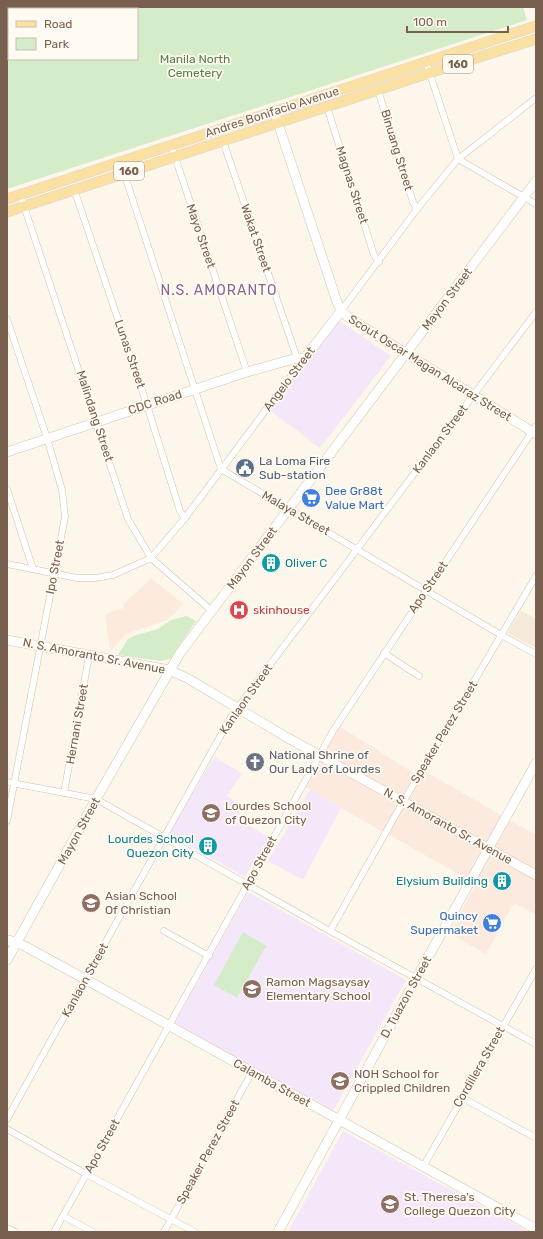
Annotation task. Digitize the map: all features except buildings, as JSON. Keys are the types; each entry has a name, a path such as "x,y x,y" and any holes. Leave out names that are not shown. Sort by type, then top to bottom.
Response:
{"main road":[{"name":"Andres Bonifacio Avenue","path":"7,199 536,26"},
{"name":"Andres Bonifacio Avenue","path":"7,212 536,39"}],"street":[{"path":"426,62 458,159 536,204"},
{"name":"Binuang Street","path":"378,90 413,202 417,209"},
{"name":"Angelo Street","path":"7,564 77,578 95,578 113,575 151,558 185,518 300,358 341,310 379,262 417,209 458,159 536,98"},
{"name":"Magnas Street","path":"327,107 374,255 379,262"},
{"name":"Scout Oscar Magan Alcaraz Street","path":"274,111 336,299 341,310 352,320 472,396 535,431"},
{"name":"Wakat Street","path":"223,141 300,358"},
{"name":"Mayo Street","path":"171,145 247,372"},
{"path":"124,173 221,469"},
{"name":"Mayon Street","path":"7,960 96,799 180,653 536,181"},
{"name":"Lunas Street","path":"74,189 147,405 181,514 185,518"},
{"name":"Malindang Street","path":"20,194 97,421 128,519 151,558 212,612"},
{"name":"Kanlaon Street","path":"7,1119 232,715 536,312"},
{"name":"Ipo Street","path":"7,319 47,438 62,490 65,517 41,646 10,783 7,821"},
{"name":"CDC Road","path":"7,452 247,372 300,358"},
{"name":"Apo Street","path":"54,1232 339,720 535,431"},
{"name":"Malaya Street","path":"221,469 502,636 536,654"},
{"path":"7,489 33,569"},
{"name":"Speaker Perez Street","path":"330,931 403,802 536,576"},
{"name":"N. S. Amoranto Sr. Avenue","path":"7,640 169,670 187,678 403,802 536,875"},
{"path":"384,653 419,676"},
{"name":"Hernani Street","path":"64,793 89,656"},
{"name":"D. Tuazon Street","path":"278,1232 338,1120 536,763"},
{"path":"10,783 96,799 416,979 536,1044"},
{"path":"164,931 209,956"},
{"name":"Calamba Street","path":"7,940 17,942 85,979 536,1229"},
{"name":"Cordillera Street","path":"423,1167 461,1097 536,968"},
{"name":"Speaker Perez Street","path":"164,1232 252,1072"},
{"path":"461,1097 536,1138"},
{"path":"7,1129 86,1174 195,1232"},
{"path":"63,1216 93,1232"},
{"path":"7,1228 15,1232"}],"shaded area":[{"path":"338,320 391,356 320,448 267,408"},
{"path":"151,578 183,604 168,620 126,634 110,651 105,615 124,608 123,605"},
{"path":"521,610 536,619 536,648 508,633"},
{"path":"339,726 422,778 426,772 536,835 536,915 514,903 486,954 449,933 476,884 305,786"},
{"name":"Lourdes School of Quezon City","path":"214,757 242,773 227,796 243,806 237,819 269,837 245,877 169,834"},
{"name":"Lourdes School of Quezon City","path":"310,789 341,808 303,880 268,861"},
{"path":"248,892 406,980 333,1111 175,1023"},
{"name":"St. Theresa's College Quezon City","path":"343,1131 529,1232 288,1232"}],"green space":[{"name":"Manila North Cemetery","path":"7,7 523,7 527,20 7,189"},
{"path":"186,616 196,621 170,659 161,661 118,655 128,639 136,635 158,629 171,620"},
{"path":"243,932 266,946 237,998 214,985"}],"place":[{"name":"La Loma Fire Sub-station","path":"245,468"},
{"name":"Dee Gr88t Value Mart","path":"311,498"},
{"name":"Oliver C","path":"271,563"},
{"name":"skinhouse","path":"239,610"},
{"name":"National Shrine of Our Lady of Lourdes","path":"255,762"},
{"name":"Lourdes School of Quezon City","path":"211,813"},
{"name":"Lourdes School Quezon City","path":"208,846"},
{"name":"Elysium Building","path":"502,881"},
{"name":"Asian School Of Christian","path":"91,903"},
{"name":"Quincy Supermaket","path":"492,923"},
{"name":"Ramon Magsaysay Elementary School","path":"252,989"},
{"name":"NOH School for Crippled Children","path":"340,1081"},
{"name":"St. Theresa's College Quezon City","path":"390,1204"}],"district":[{"name":"N.S. AMORANTO","path":"219,290"}]}
